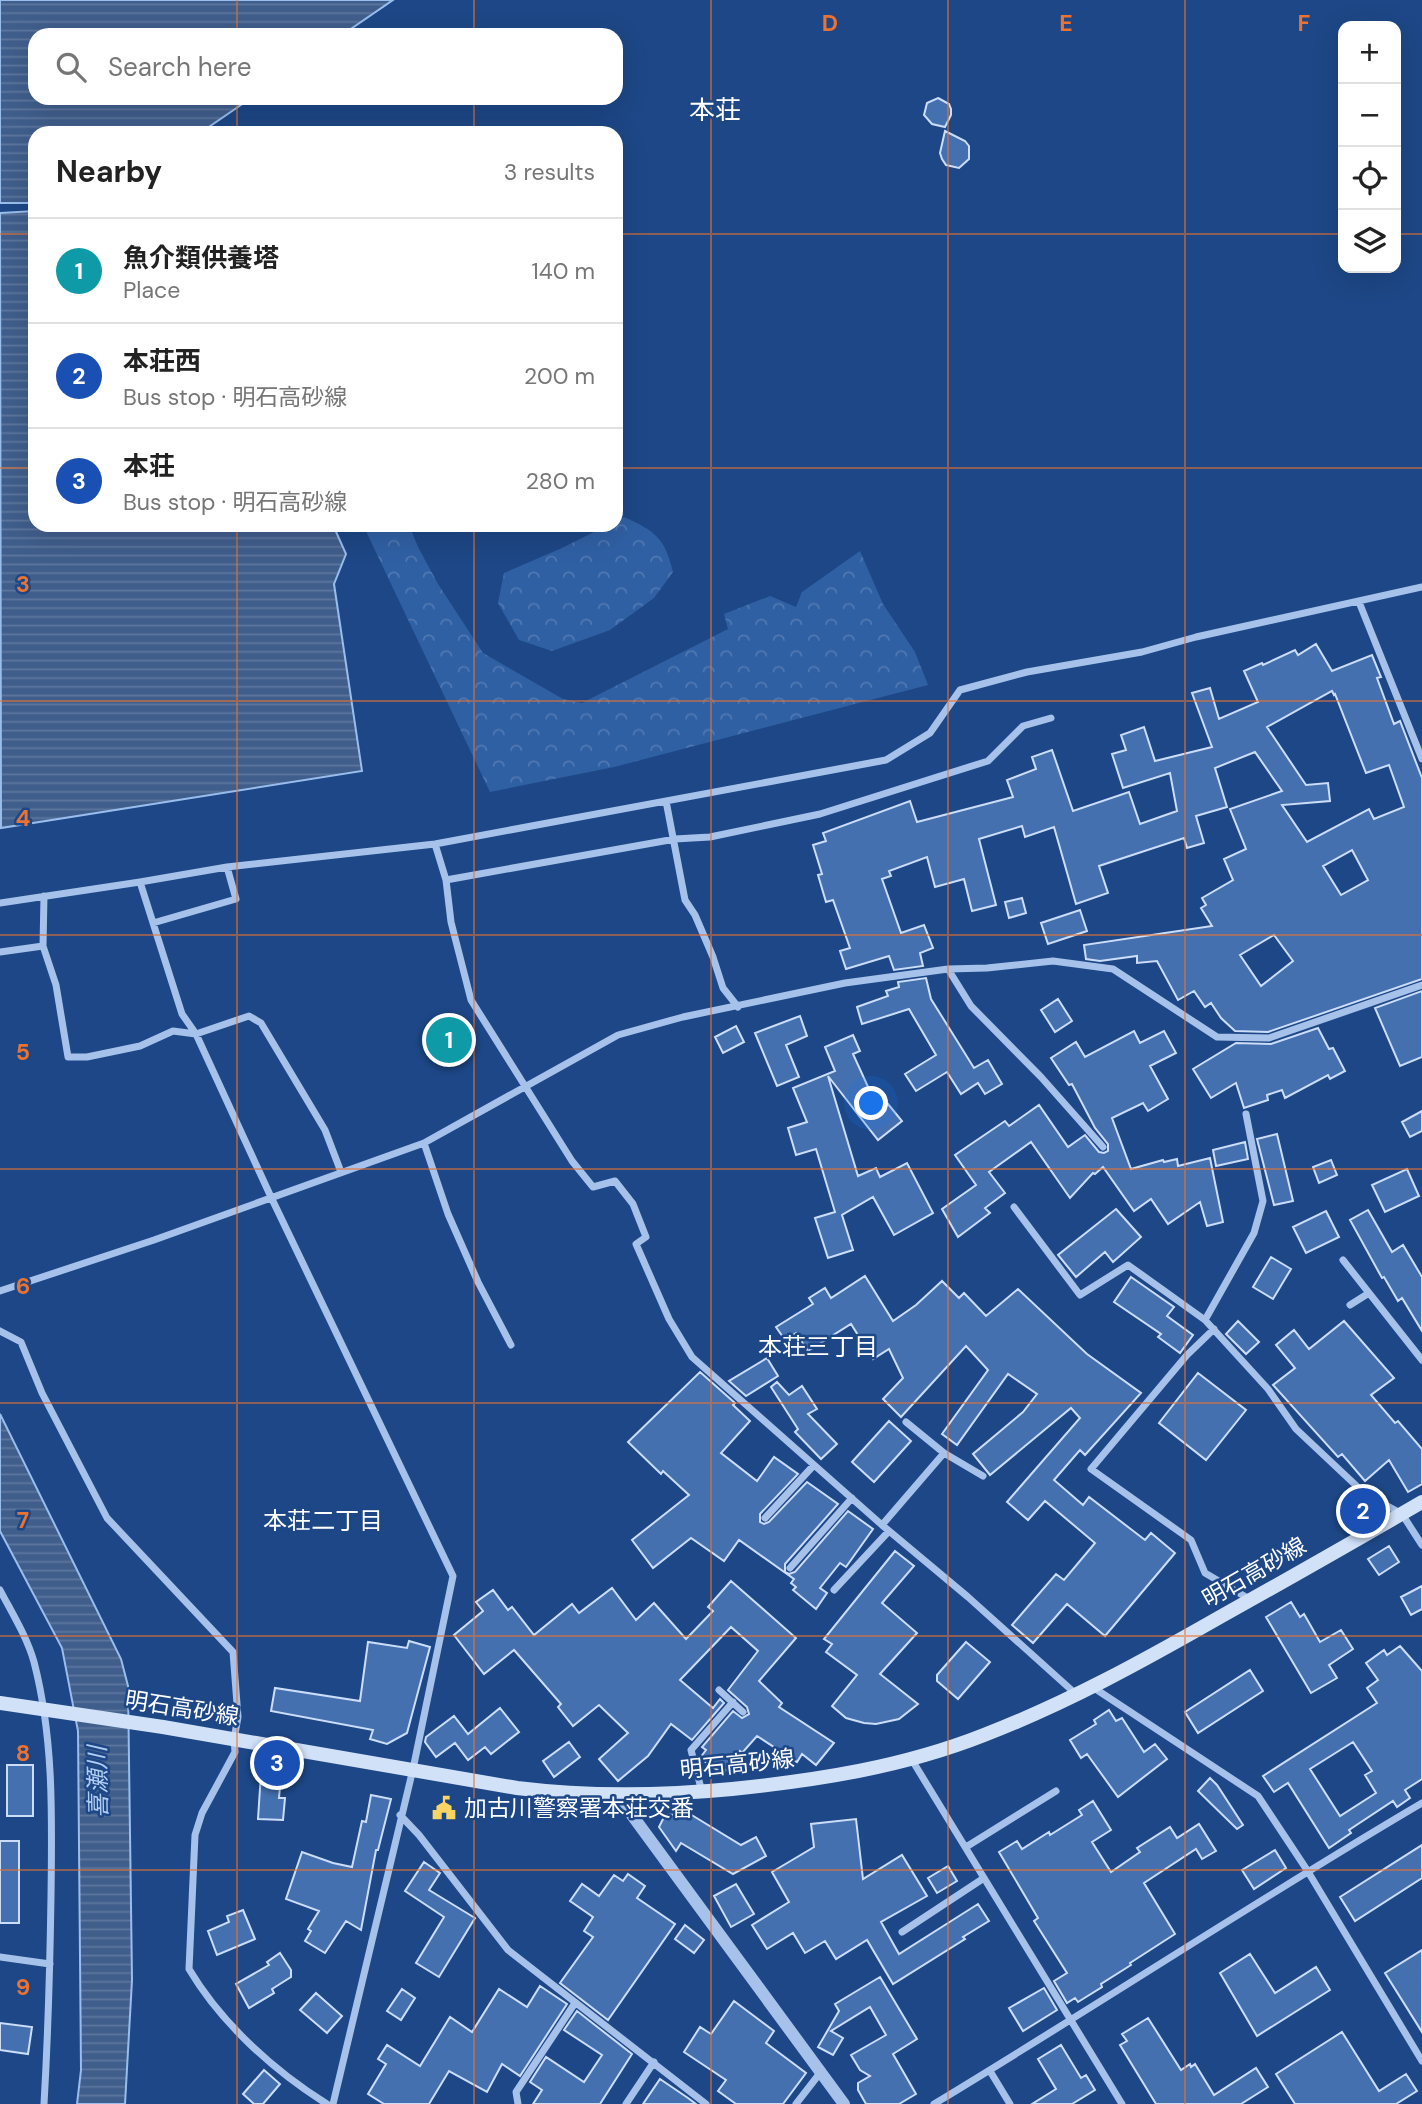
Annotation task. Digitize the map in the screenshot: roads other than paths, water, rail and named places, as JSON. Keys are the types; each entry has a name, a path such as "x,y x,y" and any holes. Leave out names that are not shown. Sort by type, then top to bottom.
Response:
{"main road":[{"name":"明石高砂線","path":"0,1703 163,1727 569,1795 702,1793 860,1772 912,1760 983,1736 1094,1688 1422,1502"}],"street":[{"path":"0,902 227,867 435,844 886,760 930,733 960,690 1027,672 1142,652 1196,637 1422,587"},
{"path":"1359,602 1422,760"},
{"path":"446,880 675,839 710,837 820,814 988,761 1023,726 1051,718"},
{"path":"666,801 685,900 695,915 723,988 738,1007"},
{"path":"435,844 446,880 451,922 471,1000 572,1161 593,1186 615,1181 633,1204 646,1237 636,1244 669,1320 692,1357 1077,1695"},
{"path":"153,923 236,899 227,867"},
{"path":"140,882 182,1014 196,1034 453,1576 413,1769 333,2104"},
{"path":"44,896 43,946 56,985 68,1057 87,1057 140,1046 173,1031 196,1034 249,1016 261,1023 326,1130 341,1172"},
{"path":"0,952 43,946"},
{"path":"0,1291 154,1240 424,1143 618,1035 683,1017 845,983 948,968 987,968 1053,961 1113,969 1217,1037 1269,1038 1422,985"},
{"path":"948,968 971,1006 1041,1077 1102,1147"},
{"path":"1205,1320 1254,1233 1264,1201 1246,1114"},
{"path":"424,1143 473,1272 511,1345"},
{"path":"1014,1207 1080,1295 1128,1265 1205,1320 1268,1389 1296,1429 1364,1493 1402,1514 1422,1545"},
{"path":"1343,1260 1422,1360"},
{"path":"1350,1305 1369,1293"},
{"path":"1214,1329 1187,1355 1091,1469 1191,1540 1205,1573 1251,1600"},
{"path":"0,1331 21,1342 42,1393 107,1518 233,1652 238,1717 234,1739 235,1752 202,1813 195,1835 189,1969 197,1983 247,2039 279,2068 327,2104"},
{"path":"906,1422 944,1453 983,1476"},
{"path":"882,1525 944,1453"},
{"path":"765,1518 814,1465"},
{"path":"790,1568 852,1498"},
{"path":"834,1590 889,1531"},
{"path":"0,1590 28,1644 34,1663 46,1710 50,1756 52,1808 49,2024 44,2104"},
{"path":"1094,1688 1258,1796 1307,1870 1422,2061"},
{"path":"719,1690 743,1712"},
{"path":"702,1793 691,1750 733,1702"},
{"path":"912,1760 1122,2104"},
{"path":"966,1847 1056,1791"},
{"path":"618,1796 844,2104"},
{"path":"934,2104 1072,2021 1307,1870 1422,1803"},
{"path":"400,1815 419,1835 508,1950 706,2104"},
{"path":"902,1932 984,1878"},
{"path":"0,1957 50,1964"},
{"path":"518,2104 516,2092 575,2003"},
{"path":"626,2104 654,2062"},
{"path":"990,2071 1010,2104"},
{"path":"796,2104 820,2073"}],"water":[{"path":"0,0 393,0 352,28 28,28 28,105 241,105 210,126 28,126 28,203 0,203"},
{"path":"28,211 28,532 336,532 346,554 334,584 362,771 1,828 0,213"},
{"name":"喜瀬川","path":"0,1414 121,1659 128,1686 132,1980 125,2104 77,2104 81,2070 78,1731 62,1648 0,1531"}],"place":[{"name":"魚介類供養塔","path":"449,1040"},
{"name":"本荘西","path":"1363,1511"},
{"name":"本荘","path":"277,1763"},
{"name":"加古川警察署本荘交番","path":"444,1808"}],"district":[{"name":"本荘","path":"715,110"},
{"name":"本荘三丁目","path":"818,1347"},
{"name":"本荘二丁目","path":"323,1521"}]}
